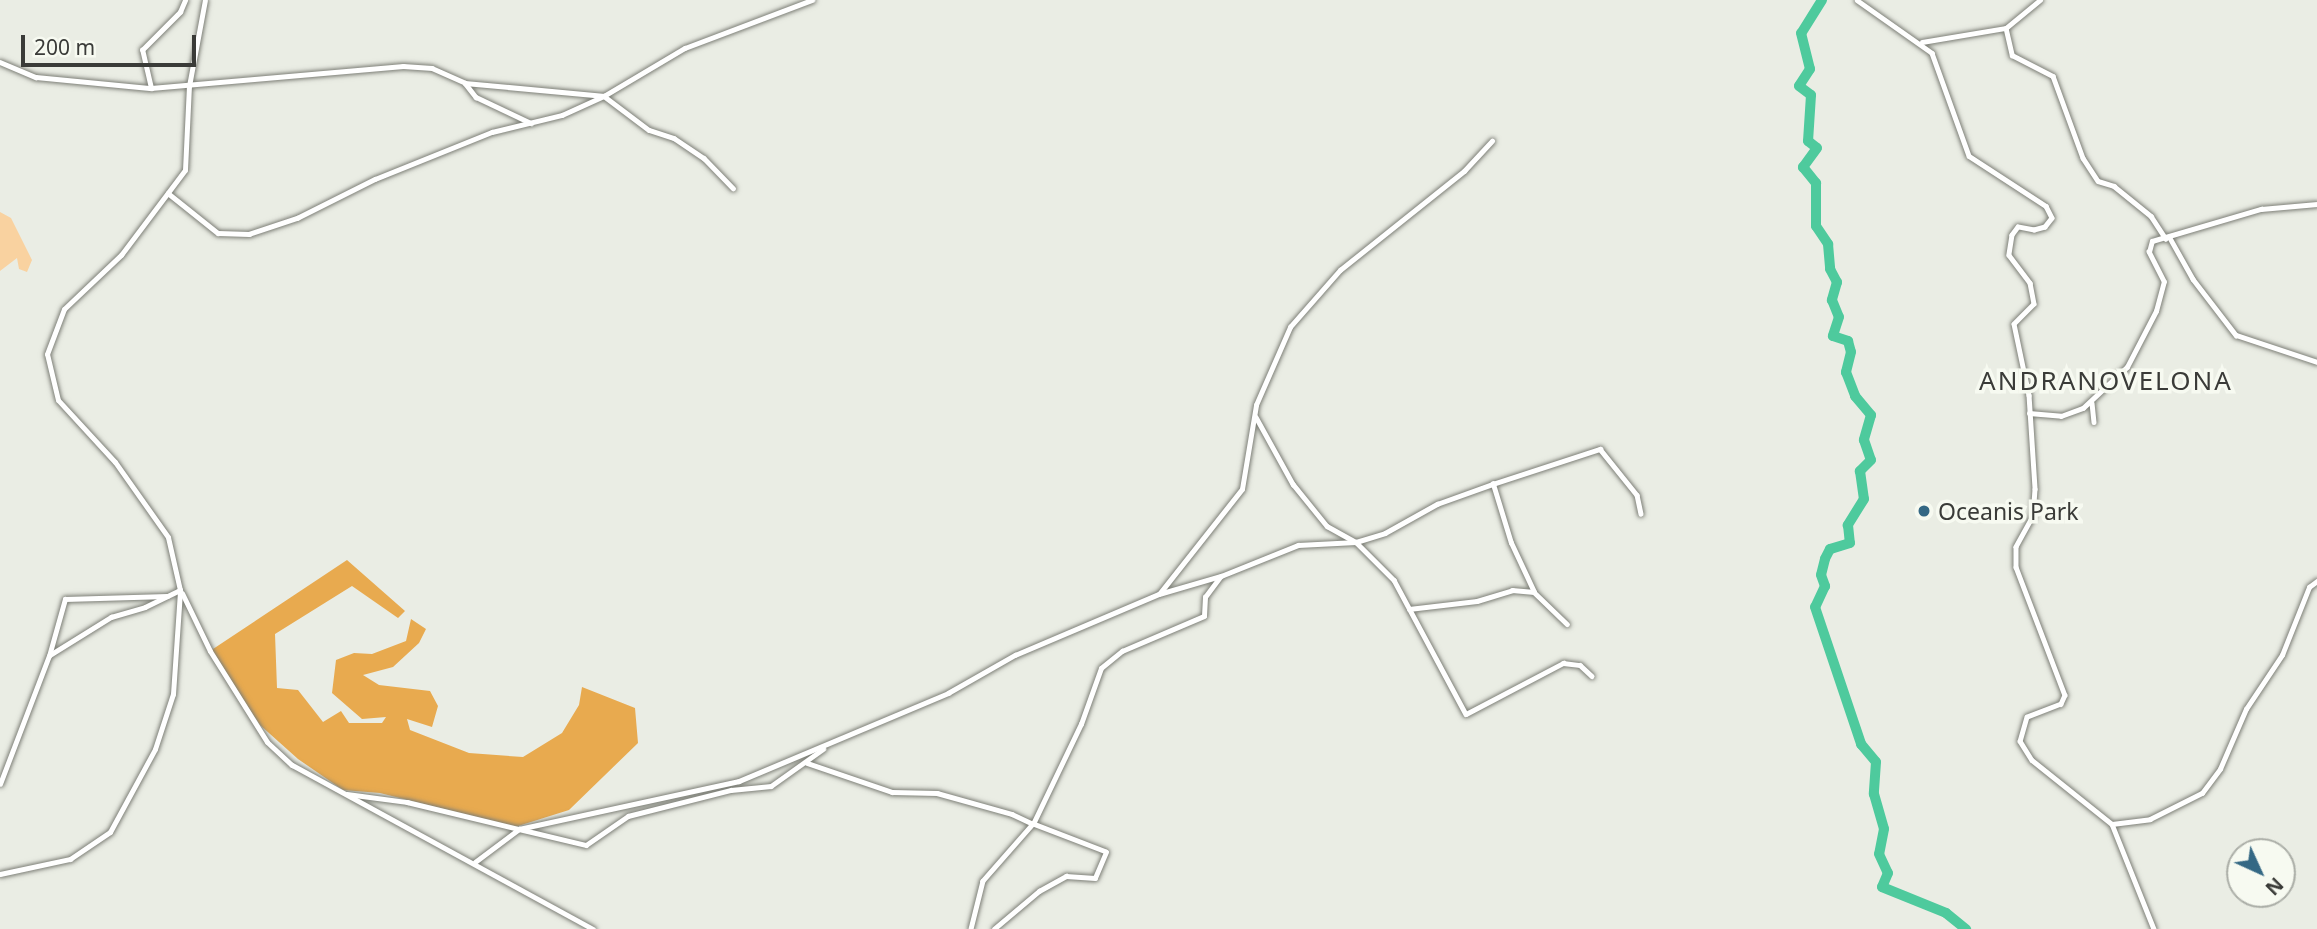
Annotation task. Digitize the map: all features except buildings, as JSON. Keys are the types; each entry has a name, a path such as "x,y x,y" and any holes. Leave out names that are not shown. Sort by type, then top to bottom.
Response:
{"street":[{"path":"151,88 142,50 180,12 185,0"},
{"path":"205,0 189,86 185,170 121,255 64,309 47,354 58,400 115,462 168,537 180,590 210,651 267,742 292,765 475,862 593,929"},
{"path":"168,193 218,233 249,234 297,218 375,179 492,132 531,123 604,96 685,48 812,0"},
{"path":"1857,0 1921,42 1940,66 1969,156 2046,206 2052,218 2045,227 2034,230 2018,227 2012,235 2009,255 2033,295 2034,304 2014,324 2029,413 2034,502 2033,516 2016,547 2017,567 2064,695 2061,704 2027,717 2020,741 2032,760 2112,824 2154,929"},
{"path":"1921,42 2006,28 2039,0"},
{"path":"2006,28 2012,55 2053,76 2083,158 2098,181 2114,186 2143,209 2168,238 2193,279 2236,335 2317,362"},
{"path":"0,62 36,77 151,88 403,66 432,68 465,83 604,96 649,130 674,138 704,158 733,188"},
{"path":"465,83 476,97 531,123"},
{"path":"1159,594 1242,489 1256,405 1299,318 1340,270 1464,172 1492,141"},
{"path":"2029,413 2060,416 2092,403 2127,367 2156,311 2164,279 2149,244 2262,209 2317,204"},
{"path":"2092,403 2094,422"},
{"path":"1255,416 1293,484 1327,526 1356,542 1394,580 1466,714 1563,663 1580,665 1592,676"},
{"path":"475,862 519,829 739,781 948,693 1015,655 1159,594 1221,576 1298,545 1356,542 1401,527 1437,504 1601,449 1637,495 1641,514"},
{"path":"1493,484 1511,543 1534,592 1567,624"},
{"path":"971,929 983,881 1033,824 1081,724 1101,668 1122,651 1204,616 1205,597 1221,576"},
{"path":"2112,824 2150,819 2202,793 2220,769 2246,709 2281,655 2309,587 2317,581"},
{"path":"49,656 111,617 180,590"},
{"path":"0,874 70,859 110,832 155,748 173,694 180,590"},
{"path":"1408,609 1477,601 1512,590 1534,592"},
{"path":"0,784 49,656 65,599 167,596"},
{"path":"345,794 407,802 586,845 628,816 732,790 771,786 827,746"},
{"path":"807,762 892,792 937,793 1012,814 1106,852 1095,878 1066,876 1039,891 994,929"}],"shaded area":[{"path":"0,212 11,218 32,260 27,272 19,269 17,258 0,271"},
{"path":"347,560 405,611 398,618 352,586 275,634 277,688 298,690 323,722 341,711 349,723 382,723 386,717 362,719 332,693 336,660 354,653 372,654 406,641 411,619 426,629 419,643 393,667 363,675 379,685 430,691 438,706 432,727 407,719 410,730 469,753 523,757 562,733 579,705 582,687 635,708 638,743 569,810 515,827 380,793 343,790 298,759 260,725 210,651"}],"waterway":[{"path":"1822,0 1801,33 1810,69 1799,86 1811,95 1808,141 1817,148 1803,167 1816,183 1816,226 1828,244 1830,269 1837,282 1832,300 1839,317 1833,336 1848,341 1851,352 1846,372 1855,396 1871,415 1864,440 1871,460 1860,471 1864,499 1848,525 1850,543 1830,549 1821,575 1825,586 1815,607 1861,744 1876,762 1874,794 1884,829 1879,854 1888,873 1882,887 1946,913 1966,929"}],"place":[{"name":"Oceanis Park","path":"1924,511"}],"district":[{"name":"ANDRANOVELONA","path":"2106,381"}]}
